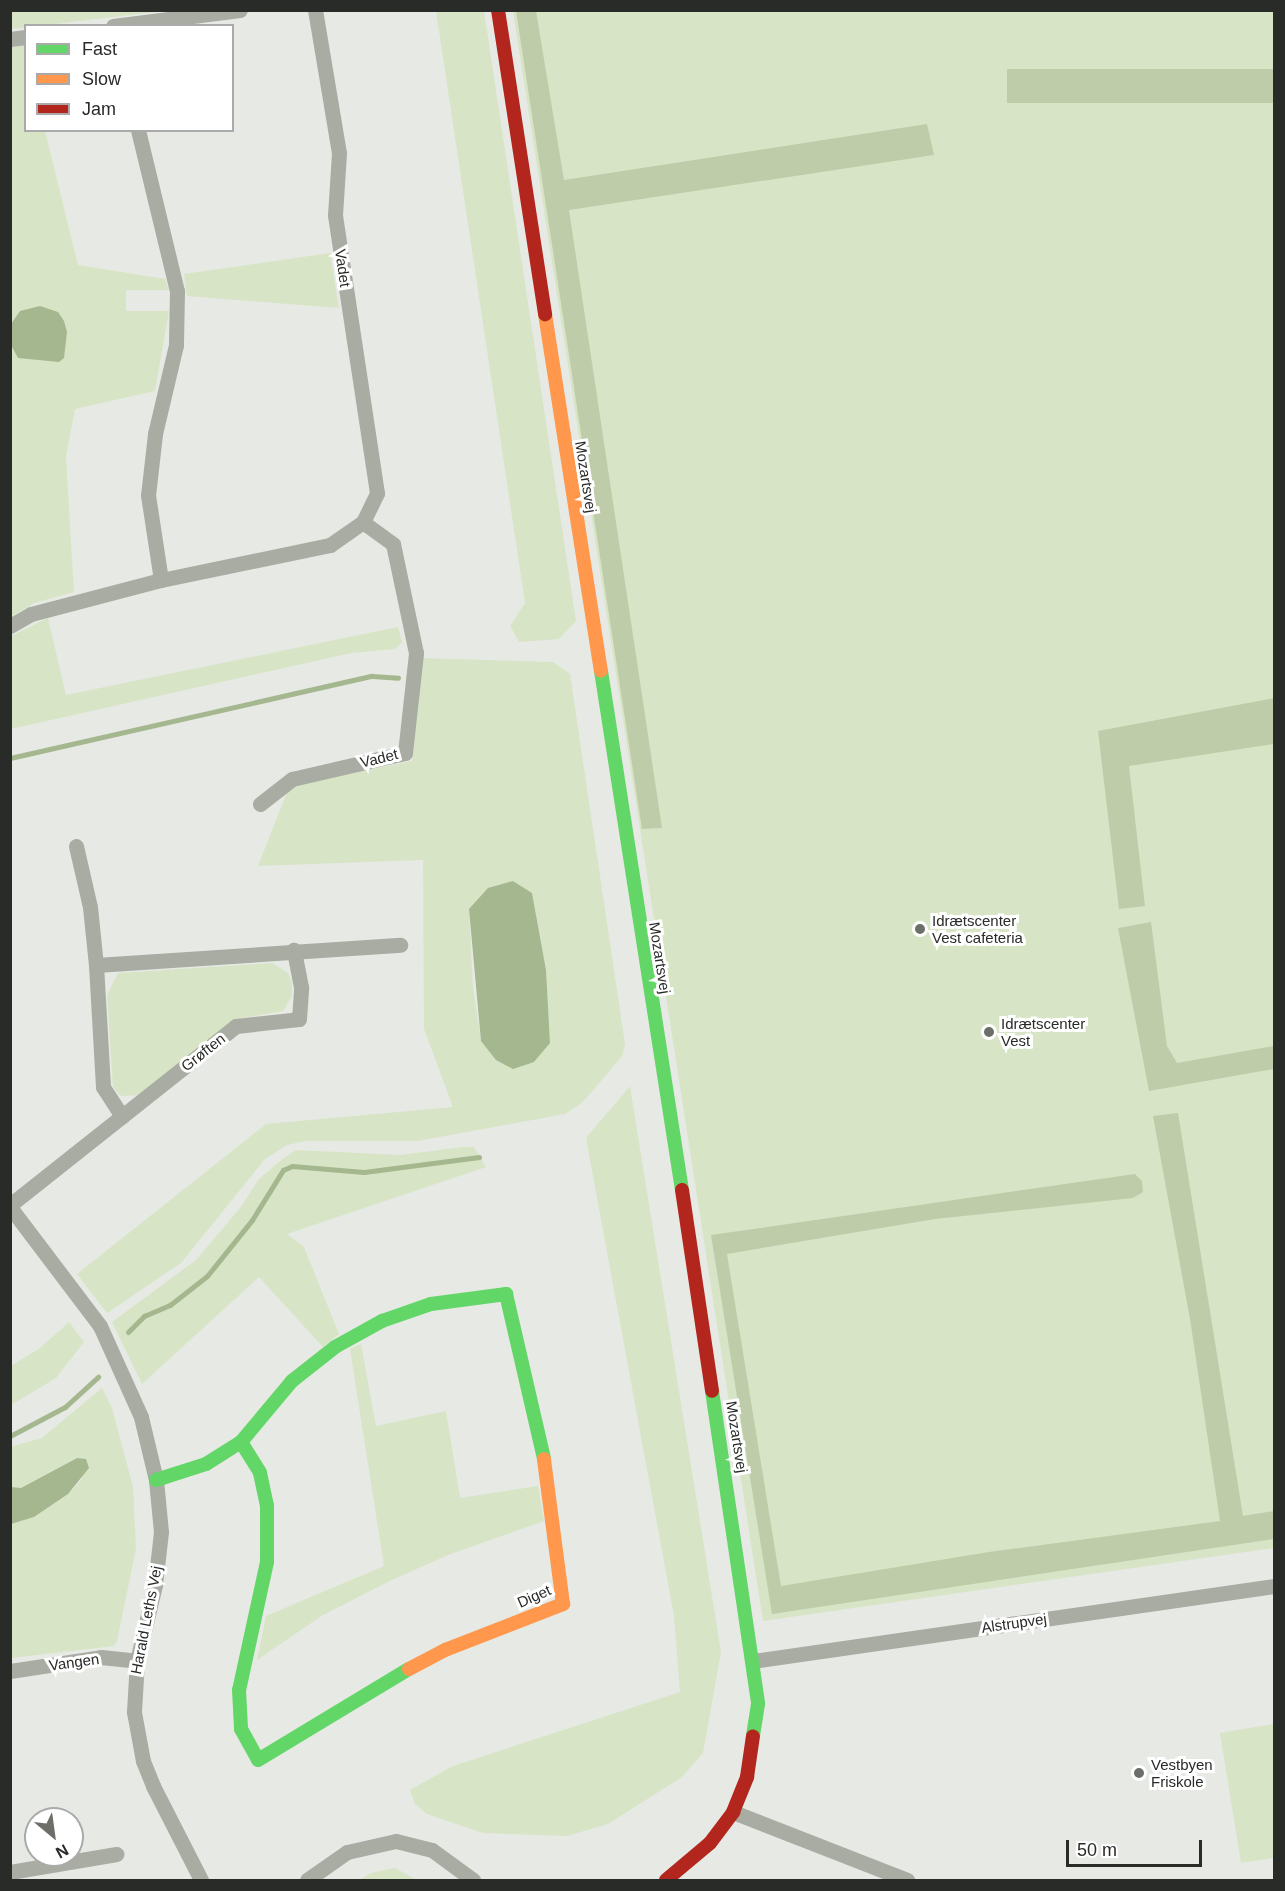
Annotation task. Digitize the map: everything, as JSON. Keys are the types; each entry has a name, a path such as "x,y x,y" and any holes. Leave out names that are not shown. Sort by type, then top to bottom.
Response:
{"street":[{"path":"129,24 240,10"},
{"name":"Vadet","path":"260,804 292,778 405,753 416,653 393,544 363,522 376,494 335,215 339,153 315,10"},
{"name":"Mozartsvej","path":"498,10 758,1704 755,1740 747,1777 733,1812 710,1843 666,1881"},
{"path":"138,132 177,291 176,345 155,434 148,495 161,580"},
{"path":"10,626 31,614 161,580 330,545 363,522"},
{"path":"76,846 90,907 96,965 103,1088 122,1116"},
{"path":"96,965 294,950 400,945"},
{"name":"Grøften","path":"10,1206 236,1026 299,1019 301,987 294,950"},
{"name":"Harald Leths Vej","path":"10,1206 100,1326 141,1417 156,1480 161,1532 158,1564 137,1661 134,1712 143,1761 167,1818 201,1881"},
{"name":"Diget","path":"156,1480 206,1464 240,1442 292,1381 335,1347 382,1321 431,1304 506,1294 543,1448 563,1604 445,1650 368,1690 258,1760 242,1729 239,1690 267,1562 267,1505 260,1473 240,1442"},
{"name":"Alstrupvej","path":"753,1660 1275,1586"},
{"name":"Vangen","path":"10,1671 101,1657 137,1661"},
{"path":"733,1812 907,1881"},
{"path":"307,1881 347,1852 396,1841 432,1850 473,1881"},
{"path":"10,1872 116,1854"}],"shaded area":[{"path":"11,10 165,11 54,24 24,24 24,27 11,29"},
{"path":"436,11 484,11 576,621 559,639 519,642 510,626 525,603"},
{"name":"Idrætscenter Vest","path":"513,11 1274,11 1274,1548 763,1621"},
{"path":"516,11 536,11 564,180 927,124 934,155 569,210 662,828 642,829"},
{"path":"24,45 24,132 45,132 78,265 165,279 169,290 126,290 126,311 169,311 155,391 75,409 66,457 74,592 34,603 11,617 11,345 19,358 20,311 11,324 10,47"},
{"path":"1007,69 1274,69 1274,103 1007,103"},
{"path":"330,253 339,308 187,296 184,274"},
{"path":"40,306 58,312 64,321 67,332 64,358 59,362 18,358 11,345 11,324 20,311"},
{"path":"48,618 66,695 398,627 402,642 395,649 351,653 11,729 11,636"},
{"path":"421,658 553,662 570,674 625,1044 622,1056 583,1102 565,1114 418,1141 305,1141 287,1145 265,1159 181,1263 107,1313 77,1274 266,1124 453,1107 424,1029 423,860 258,866 287,792 302,783 412,761","holes":["513,881 532,893 546,970 550,1043 534,1062 481,1041 473,987 469,909"]},
{"path":"1274,698 1274,744 1129,766 1145,906 1119,909 1098,731"},
{"path":"513,881 532,893 546,970 550,1043 534,1062 513,1069 496,1060 481,1041 469,909 488,888"},
{"path":"1151,922 1167,1046 1177,1063 1274,1046 1274,1069 1149,1091 1118,928"},
{"path":"272,963 288,973 292,983 292,996 283,1011 237,1019 140,1095 121,1096 113,1087 107,995 118,973"},
{"path":"630,1086 721,1652 703,1753 682,1777 608,1824 567,1836 483,1833 427,1814 415,1804 410,1790 453,1766 680,1692 674,1616 586,1138"},
{"path":"1178,1113 1243,1516 1274,1511 1274,1539 772,1614 711,1235 1135,1174 1142,1181 1143,1192 1133,1198 935,1219 727,1254 781,1586 989,1552 1220,1521 1190,1319 1153,1116"},
{"path":"474,1147 486,1167 287,1234 304,1247 339,1334 323,1347 259,1277 142,1384 112,1322 196,1260 241,1207 258,1180 280,1161 296,1150 400,1155"},
{"path":"69,1322 84,1342 56,1378 11,1405 11,1366 40,1348"},
{"path":"361,1344 376,1426 446,1411 460,1498 538,1486 544,1521 448,1555 392,1580 323,1615 257,1660 266,1616 384,1566 350,1349"},
{"path":"102,1388 112,1408 133,1487 136,1549 117,1641 114,1646 11,1658 11,1524 34,1517 68,1494 82,1479 76,1458 21,1488 11,1487 10,1447 42,1438"},
{"path":"77,1458 86,1459 89,1468 68,1494 34,1517 11,1524 11,1487 21,1488"},
{"path":"1274,1724 1274,1858 1241,1863 1220,1733"},
{"path":"395,1868 417,1880 359,1880 371,1873"}],"waterway":[{"path":"10,758 372,676 398,678"},
{"path":"128,1332 144,1316 170,1305 207,1276 252,1220 283,1170 292,1166 364,1172 479,1157"},
{"path":"10,1436 65,1407 98,1377"}],"traffic: fast":[{"path":"601,671 682,1190"},
{"path":"241,1442 292,1381 335,1347 382,1321 431,1304 506,1294 544,1459"},
{"path":"712,1391 758,1704 753,1736"},
{"path":"156,1480 206,1464 241,1442 260,1473 267,1505 267,1562 239,1690 241,1729 258,1760 409,1669"}],"traffic: slow":[{"path":"545,314 601,671"},
{"path":"409,1669 445,1650 563,1604 544,1459"}],"traffic: jam":[{"path":"498,10 545,314"},
{"path":"682,1190 712,1391"},
{"path":"666,1880 710,1843 733,1812 747,1777 753,1736"}],"place":[{"name":"Idrætscenter Vest cafeteria","path":"920,929"},
{"name":"Idrætscenter Vest","path":"989,1032"},
{"name":"Vestbyen Friskole","path":"1139,1773"}]}
